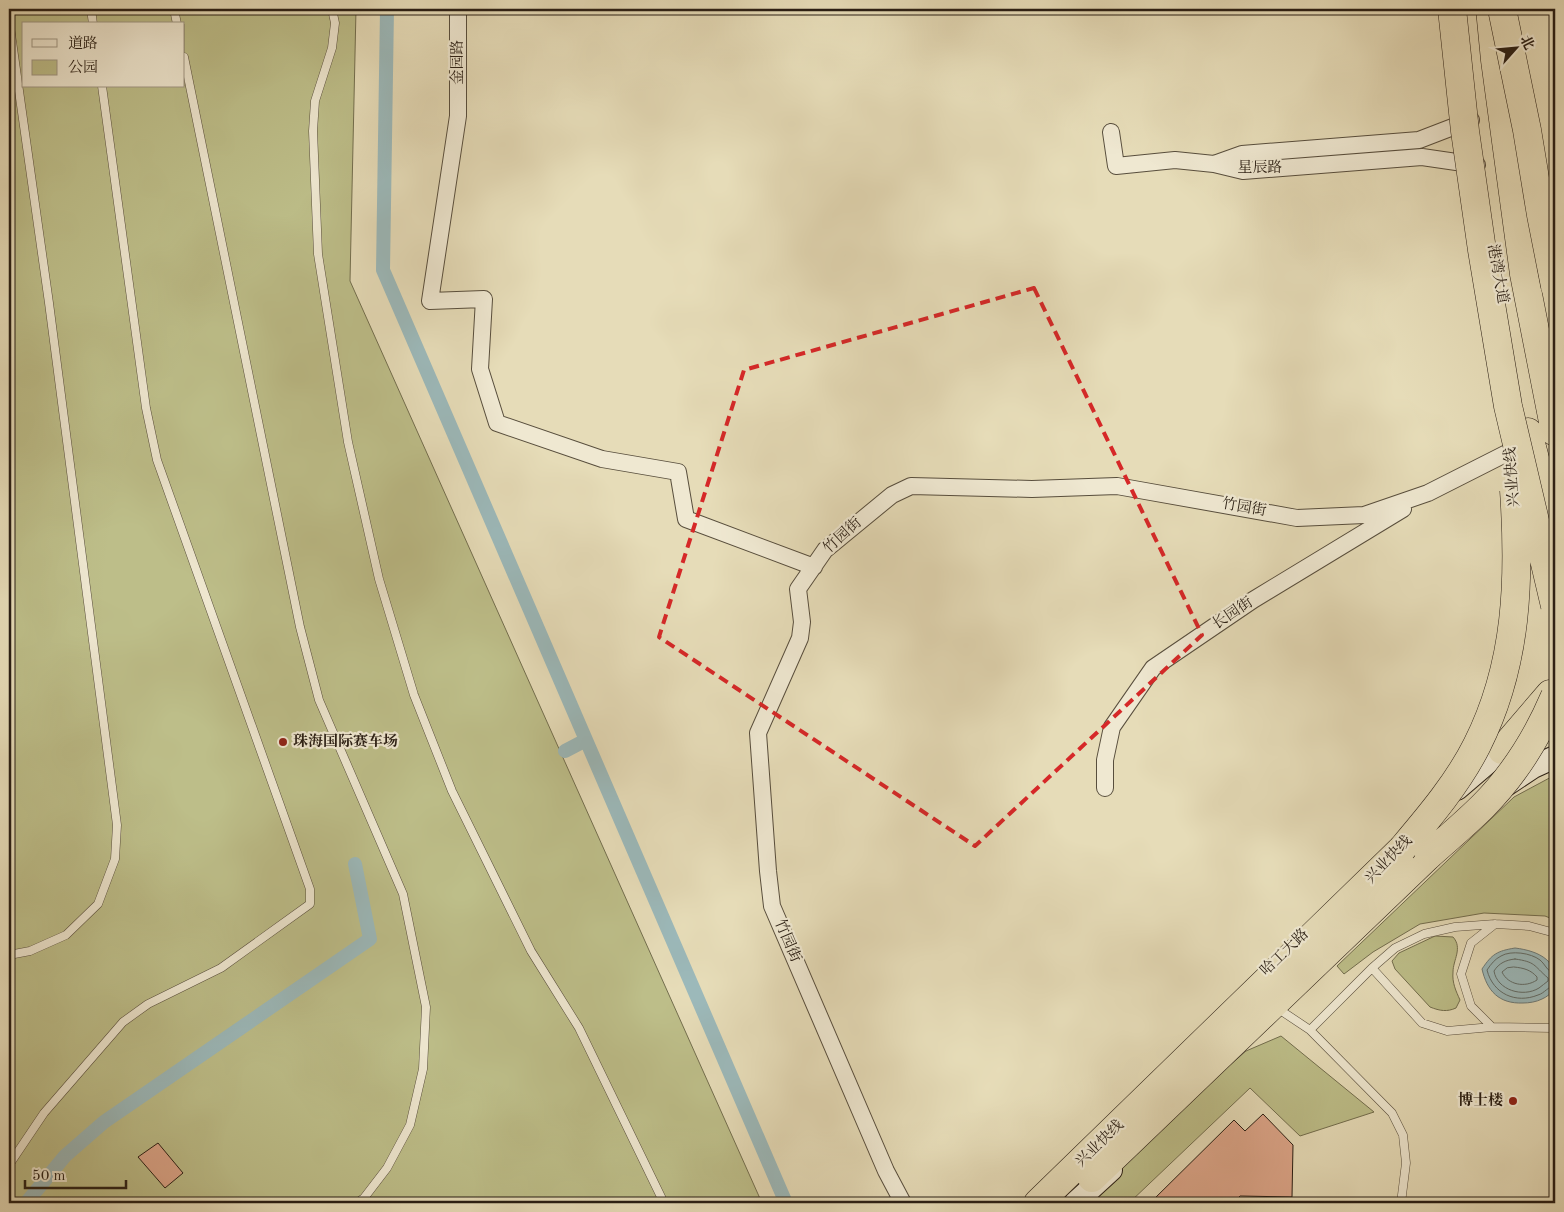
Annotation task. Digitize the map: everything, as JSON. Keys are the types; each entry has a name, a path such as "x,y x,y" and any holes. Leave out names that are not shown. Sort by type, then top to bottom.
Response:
{"highway":[{"path":"1452,9 1482,250 1508,406 1555,606"},
{"name":"港湾大道","path":"1461,9 1472,120 1495,266 1530,446 1555,535"},
{"name":"港湾大道","path":"1490,9 1495,60 1524,274 1555,432"},
{"path":"1502,9 1527,130 1555,285"},
{"name":"兴业快线","path":"1038,1203 1402,849 1425,822 1467,762 1477,744 1501,683 1509,652 1514,620 1516,525 1508,406"},
{"path":"1502,750 1533,715 1555,686"},
{"name":"兴业快线","path":"1066,1203 1429,855 1484,805 1524,756 1555,696"}],"street":[{"name":"金园路","path":"458,9 458,116 430,301 484,299 480,369 497,424 602,459 678,472 686,519 814,567"},
{"name":"星辰路","path":"1214,164 1242,154 1419,140 1472,120"},
{"path":"1111,132 1116,166 1175,160 1214,164"},
{"name":"星辰路","path":"1214,164 1244,171 1422,157 1479,165"},
{"name":"竹园街","path":"903,1203 886,1171 772,906 758,733 800,638 802,622 798,589 825,550 892,495 911,486 1032,489 1117,486 1297,518 1364,515 1428,493 1509,452 1530,446"},
{"name":"长园街","path":"1105,788 1104,760 1112,727 1153,668 1253,600 1428,493"},
{"name":"哈工大路","path":"1028,1203 1375,866 1474,774 1513,740 1545,722 1555,721"},
{"path":"1075,1203 1280,1010 1472,822 1506,785 1533,767 1555,757"}],"lane":[{"path":"91,9 93,22"},
{"path":"174,9 177,22"},
{"path":"332,9 335,23 332,48 315,101 313,131 318,254 348,442 379,579 414,695 452,791 531,952 579,1028 664,1203"},
{"path":"9,20 51,312 117,825 115,859 98,904 66,935 30,951 9,955"},
{"path":"185,62 300,627 320,700 403,894 426,1007 423,1069 410,1125 387,1168 364,1198 356,1203"},
{"path":"9,1165 44,1113 123,1022 148,1004 221,968 310,904 310,889 157,460 146,408 102,88"},
{"path":"1310,1030 1372,968 1395,948 1424,934 1455,927 1495,924 1529,926 1555,933"},
{"path":"1492,1026 1471,1006 1461,974 1471,943 1495,924"},
{"path":"1372,968 1422,1023 1447,1031 1492,1026 1554,1027"},
{"path":"1280,1010 1310,1030 1392,1113 1403,1135 1406,1163 1401,1203"}],"highlighted area":[{"path":"1034,288 1202,635 975,846 659,637 744,370"}],"green space":[{"name":"珠海国际赛车场","path":"9,9 356,9 350,281 762,1203 9,1203"},
{"path":"1555,775 1555,920 1545,916 1484,913 1420,924 1373,952 1344,974 1337,966 1514,797"},
{"path":"1435,936 1453,937 1457,945 1453,976 1460,1000 1456,1008 1450,1010 1430,1007 1395,969 1392,961 1399,953"},
{"path":"1281,1036 1374,1112 1300,1136 1250,1088 1129,1203 1075,1203 1246,1051"}],"water":[{"path":"1515,948 1540,955 1551,965 1555,980 1554,990 1546,997 1532,1002 1515,1003 1495,995 1487,984 1482,969 1489,960 1495,954"}],"building":[{"path":"1263,1114 1293,1145 1292,1197 1240,1196 1233,1203 1150,1203 1234,1120 1245,1131"},
{"path":"158,1143 183,1173 165,1188 138,1157"}],"waterway":[{"path":"387,9 383,270 786,1203"},
{"path":"565,751 586,740"},
{"path":"26,1203 65,1156 104,1122 370,939 355,864"}],"place":[{"name":"珠海国际赛车场","path":"283,742"},
{"name":"博士楼","path":"1513,1101"}]}
